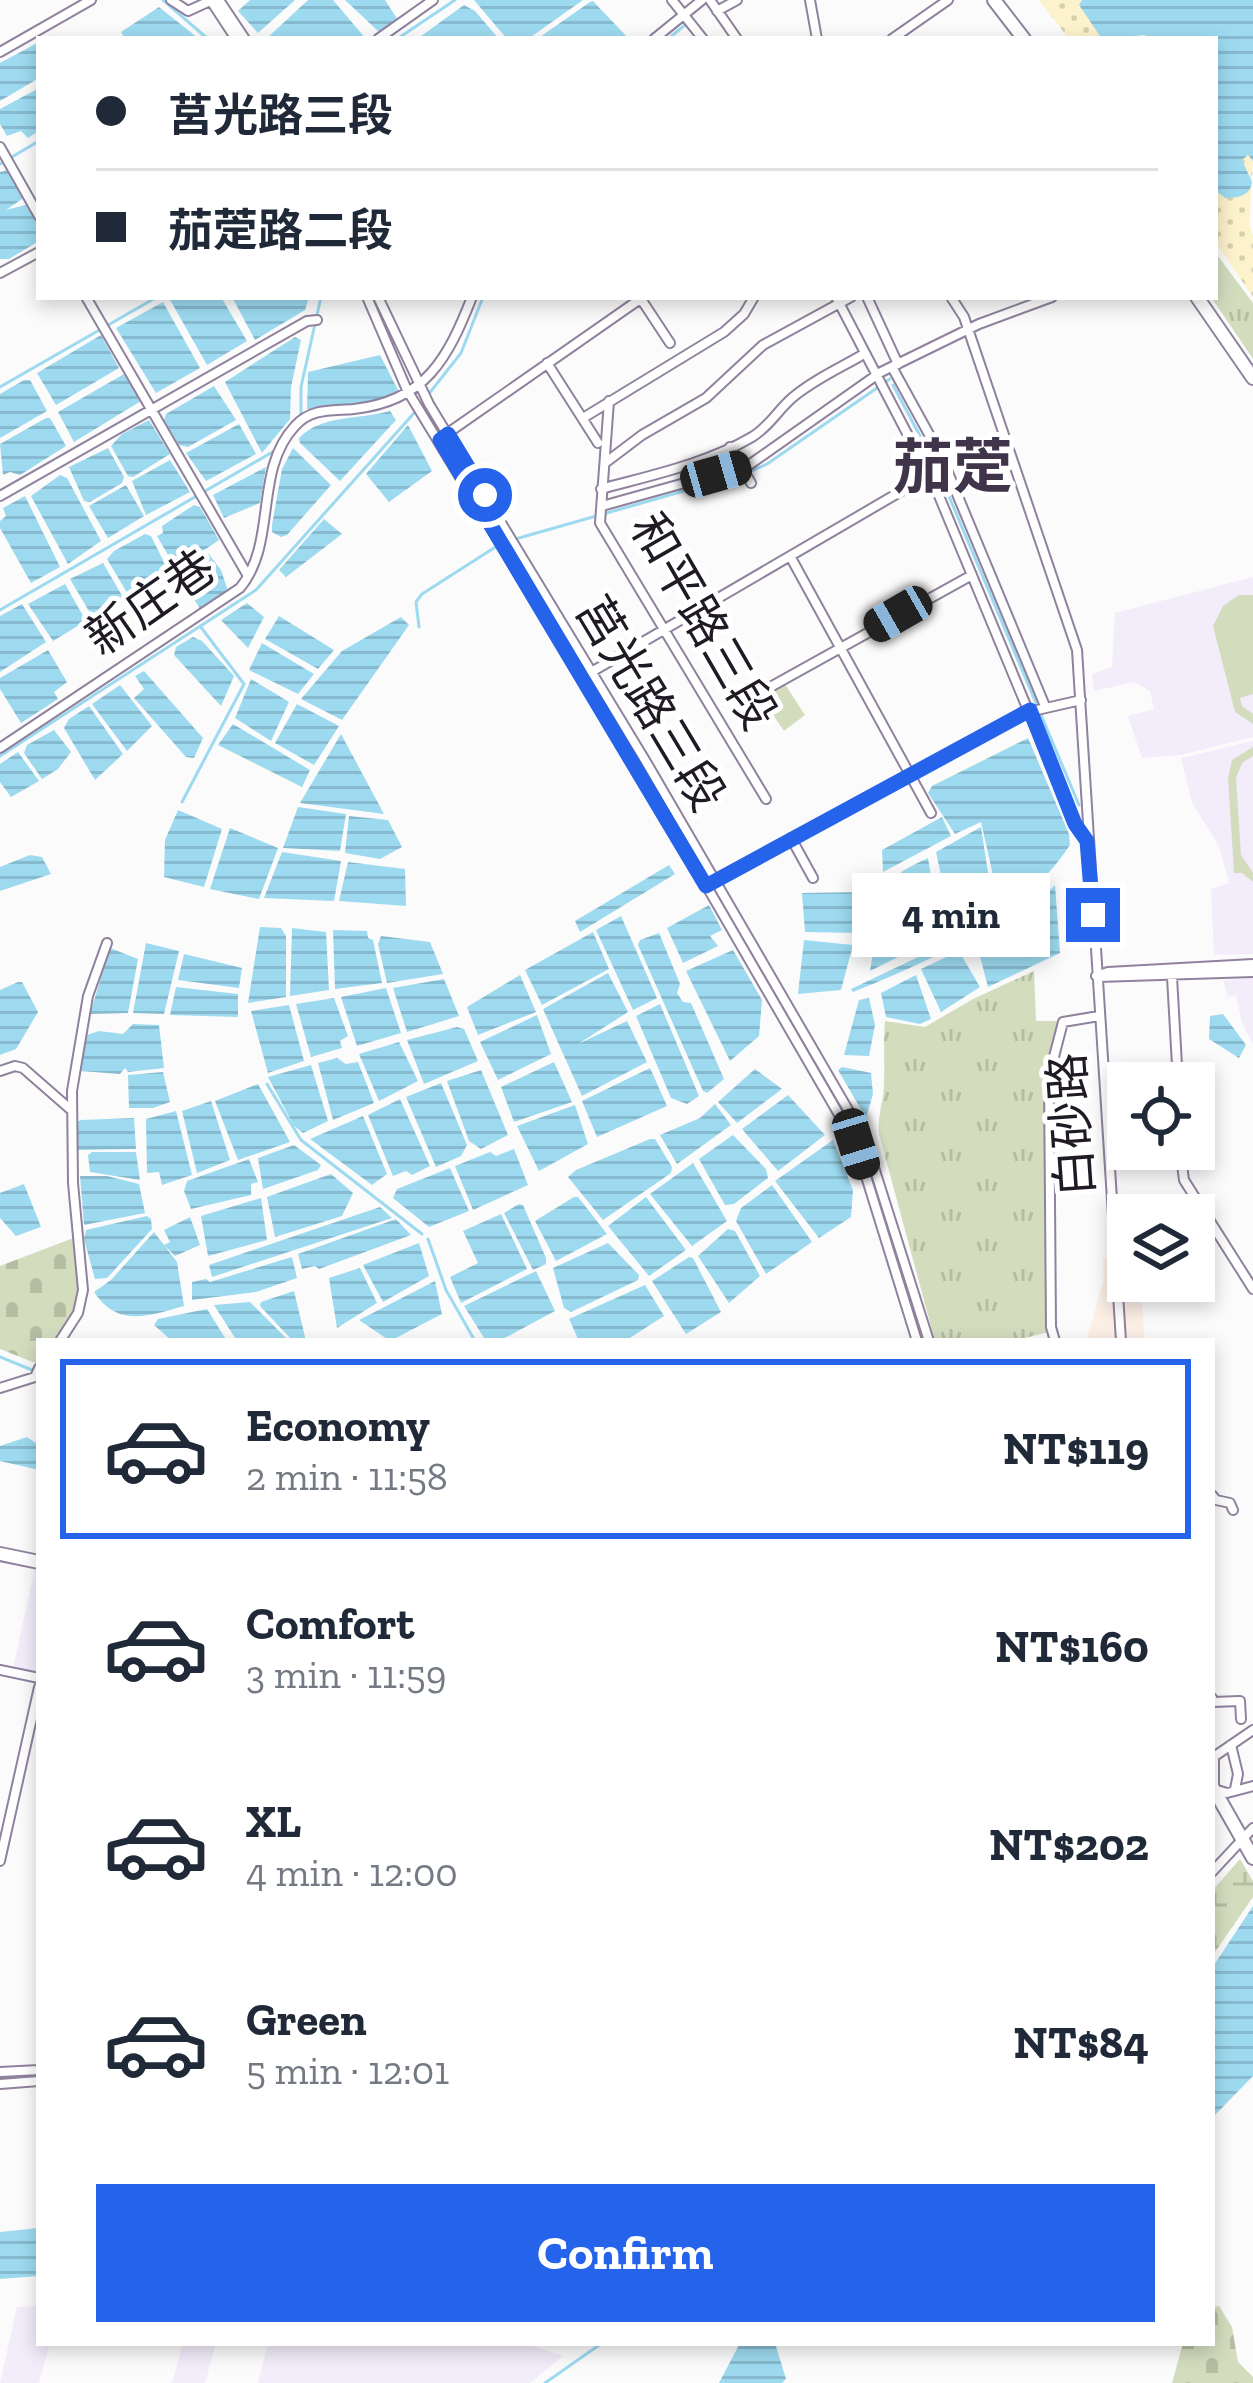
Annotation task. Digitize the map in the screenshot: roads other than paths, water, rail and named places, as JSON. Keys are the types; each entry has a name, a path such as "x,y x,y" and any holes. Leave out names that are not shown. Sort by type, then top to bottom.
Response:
{"main road":[{"path":"984,0 1012,36"},
{"path":"994,0 1022,36"},
{"path":"1199,300 1253,378"},
{"path":"1209,300 1253,366"},
{"path":"0,1554 36,1561"},
{"path":"1215,1791 1253,1858"}],"street":[{"path":"0,52 91,0"},
{"path":"171,0 188,11 213,0 238,36"},
{"path":"382,36 433,0"},
{"path":"672,0 701,36"},
{"path":"659,36 706,0 735,36"},
{"path":"717,10 737,0"},
{"path":"810,0 816,36"},
{"path":"896,36 948,0"},
{"path":"0,147 36,211"},
{"path":"0,273 36,254"},
{"path":"88,300 249,577"},
{"path":"368,300 407,390 444,437"},
{"path":"379,300 444,437"},
{"name":"新庄巷","path":"0,748 207,611 249,577 276,449 291,429 307,413 389,402 418,385 446,358 471,300"},
{"path":"444,437 638,300"},
{"path":"642,300 670,343"},
{"path":"583,418 721,335 752,300"},
{"path":"603,464 706,398 763,345 838,300 929,475 1038,708"},
{"path":"868,300 942,458 1038,708 1075,824 1087,841"},
{"name":"白砂路","path":"953,300 968,330 1078,650 1121,1338"},
{"path":"602,506 742,467 895,365 1044,300"},
{"path":"0,496 313,320"},
{"path":"602,489 693,463 730,447 773,422 804,388 864,354"},
{"path":"547,363 598,443"},
{"name":"和平路三段","path":"609,401 600,523 766,799"},
{"name":"莒光路三段","path":"444,437 865,1139 928,1338"},
{"path":"730,447 751,483"},
{"path":"586,676 929,475"},
{"path":"790,556 931,814"},
{"path":"756,695 972,575"},
{"path":"710,883 1038,708 1081,700"},
{"path":"791,838 813,878"},
{"name":"莒光路三段","path":"710,883 856,1144 916,1338"},
{"path":"62,1338 78,1313 83,1290 74,1203 74,1071 88,996 107,943"},
{"path":"1096,976 1253,968"},
{"path":"1172,973 1177,1062"},
{"path":"783,1019 789,1008"},
{"path":"1053,1338 1048,1076 1064,1022 1099,1016"},
{"path":"0,1071 19,1066 71,1110"},
{"path":"1183,1170 1184,1180 1253,1289"},
{"path":"0,1388 36,1374"},
{"path":"1215,1499 1230,1503 1233,1510"},
{"path":"0,1670 36,1677"},
{"path":"0,1861 36,1701"},
{"path":"1215,1702 1240,1701 1241,1719"},
{"path":"1215,1757 1252,1733"},
{"path":"1231,1745 1238,1774 1235,1789"},
{"path":"1215,1789 1227,1793 1253,1786"},
{"path":"1215,1869 1253,1828"},
{"path":"0,2072 36,2070"},
{"path":"0,2084 36,2080"}],"water":[{"path":"250,0 295,0 258,33 238,11"},
{"path":"308,0 333,0 363,36 269,36"},
{"path":"345,0 385,0 398,20 379,32"},
{"path":"474,0 583,0 532,36 504,36"},
{"path":"1082,0 1253,0 1253,161 1248,155 1242,160 1252,182 1246,193 1225,198 1218,192 1218,36 1100,36 1079,5"},
{"path":"590,2 626,36 541,36"},
{"path":"464,5 496,36 421,36"},
{"path":"159,7 195,36 123,36 121,32"},
{"path":"36,44 36,80 0,101 0,63"},
{"path":"36,90 36,133 28,138 21,131 7,136 0,124 0,109"},
{"path":"8,170 25,197 6,210 29,204 36,217 36,243 9,259 0,259 0,172"},
{"path":"170,300 223,300 247,341 207,365"},
{"path":"234,300 308,300 305,310 255,340"},
{"path":"163,302 200,368 156,393 116,328"},
{"path":"101,335 119,368 56,405 37,373"},
{"path":"295,337 301,340 290,419 262,453 225,382"},
{"path":"380,355 398,390 391,397 360,408 307,409 308,372"},
{"path":"124,374 141,401 74,442 58,412"},
{"path":"30,380 47,411 0,438 0,394"},
{"path":"214,386 236,420 188,447 179,445 164,420 166,414"},
{"path":"390,411 396,420 340,481 300,443 299,438 319,425"},
{"path":"46,418 66,446 20,475 3,475 0,444"},
{"path":"149,420 170,454 128,476 111,446 122,434"},
{"path":"239,424 256,454 206,481 186,453"},
{"path":"408,425 432,471 389,502 366,474"},
{"path":"108,448 124,477 122,483 84,501 69,467"},
{"path":"293,448 331,485 281,537 272,532 272,525 282,469"},
{"path":"170,460 190,492 146,515 132,481"},
{"path":"266,467 260,503 224,518 213,495"},
{"path":"60,475 67,478 101,541 68,564 31,496"},
{"path":"126,485 144,516 108,538 89,506"},
{"path":"25,496 60,567 31,583 0,528 6,516 3,508"},
{"path":"194,505 200,507 219,540 176,569 157,536 163,533 162,526"},
{"path":"324,519 342,534 286,577 279,570"},
{"path":"145,534 151,536 169,572 129,596 107,559"},
{"path":"208,553 228,591 201,610 178,575"},
{"path":"103,563 124,599 93,618 70,579"},
{"path":"65,584 86,621 53,641 28,604"},
{"path":"247,603 264,617 248,648 221,620"},
{"path":"22,604 46,642 0,672 0,616"},
{"path":"279,616 334,650 318,669 265,639"},
{"path":"401,617 409,625 342,720 301,699 342,651"},
{"path":"193,637 234,676 221,706 174,655 176,647"},
{"path":"262,643 314,674 298,694 249,670"},
{"path":"48,650 67,682 54,692 58,699 21,723 0,689 0,678"},
{"path":"144,671 203,738 194,758 186,757 134,698 144,689 135,676"},
{"path":"251,679 289,702 271,741 235,718"},
{"path":"120,685 152,726 127,751 92,704"},
{"path":"297,704 339,726 314,765 275,743"},
{"path":"89,706 123,754 95,780 64,728"},
{"path":"233,724 310,770 302,787 218,745"},
{"path":"54,730 71,752 42,779 24,753 27,745"},
{"path":"341,734 384,814 300,803"},
{"path":"1028,738 1070,845 1026,896 974,935 853,992 851,989 973,931 1009,904 999,902 981,822 955,834 928,793 932,786"},
{"path":"18,752 39,781 11,797 0,782 0,764"},
{"path":"298,807 346,814 340,851 283,848"},
{"path":"178,810 222,829 204,887 164,877 165,840"},
{"path":"349,816 388,820 402,847 380,859 345,853"},
{"path":"942,817 951,836 883,872 882,850"},
{"path":"981,827 994,911 954,936 936,852"},
{"path":"230,828 278,848 259,899 210,889"},
{"path":"282,852 341,861 334,901 264,898"},
{"path":"30,855 42,857 51,874 0,891 0,867"},
{"path":"928,858 935,900 880,917 894,879"},
{"path":"348,862 405,869 406,906 339,901"},
{"path":"669,865 675,874 580,932 575,921"},
{"path":"1055,885 1060,953 988,987 976,941 1027,916"},
{"path":"862,892 856,933 805,932 802,893"},
{"path":"709,905 722,930 710,936 718,946 683,963 667,928"},
{"path":"939,910 942,935 870,971 877,929"},
{"path":"621,916 657,998 633,1010 596,930"},
{"path":"260,927 281,928 286,936 286,997 248,1003"},
{"path":"292,928 326,932 329,990 290,996"},
{"path":"333,930 367,931 382,983 335,989"},
{"path":"593,932 609,969 542,1005 525,970"},
{"path":"659,933 680,984 677,993 683,1002 691,1003 724,1079 707,1093 638,945"},
{"path":"381,936 430,942 443,974 387,983 378,944"},
{"path":"804,940 853,945 841,990 798,994"},
{"path":"146,943 179,951 164,1014 133,1013"},
{"path":"110,948 138,959 128,1013 90,1014"},
{"path":"733,950 762,1000 759,1036 730,1061 686,971"},
{"path":"959,951 980,987 941,1012 921,969"},
{"path":"184,954 242,968 239,988 178,980"},
{"path":"608,973 628,1012 578,1044 627,1021 647,1062 582,1096 543,1009"},
{"path":"520,975 536,1012 478,1035 467,1007"},
{"path":"916,975 931,1019 920,1024 886,1017 881,993"},
{"path":"444,979 459,1016 407,1032 393,988"},
{"path":"18,982 38,1012 16,1049 0,1055 0,990"},
{"path":"176,987 238,994 238,1017 170,1015"},
{"path":"386,988 401,1033 357,1046 341,997"},
{"path":"334,998 348,1036 340,1041 342,1048 311,1057 296,1004"},
{"path":"869,998 875,1025 869,1056 844,1055 859,1000"},
{"path":"660,1004 699,1096 687,1104 671,1098 636,1016"},
{"path":"289,1005 304,1061 268,1073 251,1011"},
{"path":"1223,1014 1246,1045 1239,1058 1209,1039 1210,1016"},
{"path":"537,1015 551,1054 498,1080 480,1042"},
{"path":"133,1024 159,1025 164,1068 128,1072 125,1068 120,1074 80,1071 87,1035 99,1031 123,1034"},
{"path":"464,1029 478,1061 424,1084 407,1040"},
{"path":"399,1042 418,1081 379,1101 359,1054"},
{"path":"337,1058 346,1064 358,1062 374,1103 333,1120 318,1063"},
{"path":"554,1062 572,1102 514,1122 501,1087"},
{"path":"311,1065 328,1121 303,1133 294,1126 268,1077"},
{"path":"650,1068 667,1106 597,1137 582,1101"},
{"path":"755,1069 782,1089 737,1123 718,1102"},
{"path":"481,1070 508,1135 481,1149 469,1141 447,1081"},
{"path":"838,1070 871,1073 873,1094 866,1118"},
{"path":"163,1072 170,1102 129,1108 128,1075"},
{"path":"441,1083 467,1145 461,1156 436,1167 406,1097"},
{"path":"258,1084 290,1142 238,1160 215,1101"},
{"path":"788,1095 825,1135 778,1171 742,1129"},
{"path":"400,1099 430,1166 412,1175 406,1171 393,1176 368,1115"},
{"path":"211,1101 230,1160 197,1173 182,1111"},
{"path":"715,1104 731,1125 677,1164 660,1135 700,1118"},
{"path":"575,1105 588,1144 539,1171 517,1126"},
{"path":"176,1111 192,1175 162,1185 159,1172 147,1173 146,1119"},
{"path":"363,1116 387,1174 372,1185 310,1139"},
{"path":"134,1118 136,1149 78,1150 77,1122"},
{"path":"733,1135 766,1169 768,1178 734,1204 725,1205 699,1159"},
{"path":"655,1139 671,1173 603,1220 568,1177"},
{"path":"833,1140 853,1190 851,1217 819,1238 775,1181"},
{"path":"294,1145 321,1165 318,1170 263,1189 258,1158"},
{"path":"514,1149 528,1185 473,1210 455,1166 490,1152 496,1156"},
{"path":"136,1152 140,1180 90,1172 88,1155"},
{"path":"249,1159 258,1182 251,1184 251,1195 191,1209 184,1191 187,1181"},
{"path":"693,1163 727,1221 692,1246 650,1194"},
{"path":"450,1168 469,1211 429,1227 393,1198 397,1189"},
{"path":"331,1174 353,1193 342,1216 275,1237 267,1197"},
{"path":"80,1176 107,1176 139,1184 145,1213 84,1225"},
{"path":"24,1184 41,1227 16,1236 0,1218 0,1193"},
{"path":"772,1185 812,1242 766,1274 736,1221 741,1208"},
{"path":"574,1197 607,1234 556,1261 535,1221"},
{"path":"646,1197 686,1250 649,1276 608,1226"},
{"path":"261,1198 267,1240 208,1256 201,1216"},
{"path":"519,1204 546,1258 546,1264 533,1270 504,1213"},
{"path":"380,1207 392,1218 212,1277 209,1265"},
{"path":"501,1214 527,1269 461,1303 450,1277 478,1263 463,1231"},
{"path":"147,1216 152,1229 107,1278 95,1279 86,1230"},
{"path":"190,1217 200,1245 175,1256 164,1245 170,1242 164,1230"},
{"path":"396,1219 411,1235 319,1269 302,1269 298,1254"},
{"path":"728,1229 735,1231 760,1276 729,1303 698,1256"},
{"path":"154,1232 177,1262 184,1306 134,1316 113,1311 94,1292"},
{"path":"419,1243 429,1276 383,1302 363,1265"},
{"path":"608,1243 639,1275 638,1280 571,1312 564,1308 553,1268"},
{"path":"292,1257 297,1278 256,1292 192,1300 192,1282 210,1282"},
{"path":"689,1257 721,1312 686,1334 652,1281"},
{"path":"360,1268 377,1303 337,1328 329,1278"},
{"path":"536,1271 555,1311 505,1338 484,1338 464,1306"},
{"path":"435,1281 442,1314 396,1338 386,1338 359,1320"},
{"path":"645,1285 664,1316 630,1338 578,1338 569,1319"},
{"path":"294,1291 305,1338 290,1338 261,1302"},
{"path":"250,1302 286,1338 235,1338 214,1305"},
{"path":"207,1309 225,1338 169,1338 154,1325 158,1319"},
{"path":"27,1437 36,1443 36,1469 0,1461 0,1446"},
{"path":"1253,1906 1253,2076 1215,2115 1215,1963"},
{"path":"36,2228 36,2276 0,2279 0,2232"},
{"path":"738,2346 776,2346 786,2379 782,2383 719,2383"}],"waterway":[{"path":"163,0 205,36"},
{"path":"401,36 455,0"},
{"path":"672,36 685,25"},
{"path":"0,164 36,143"},
{"path":"0,387 152,300"},
{"path":"301,419 301,387 320,300"},
{"path":"428,395 461,353 482,300"},
{"path":"512,540 747,473 890,379"},
{"path":"893,385 938,470 1079,805"},
{"path":"0,756 256,590 415,412"},
{"path":"0,610 276,450"},
{"path":"419,627 416,602 422,594 497,546"},
{"path":"182,802 244,684 200,626"},
{"path":"267,1084 301,1140 422,1234"},
{"path":"428,1239 446,1290 473,1338"},
{"path":"0,1357 36,1372"},
{"path":"545,2383 598,2346"}],"district":[{"name":"茄萣","path":"953,467"}]}
